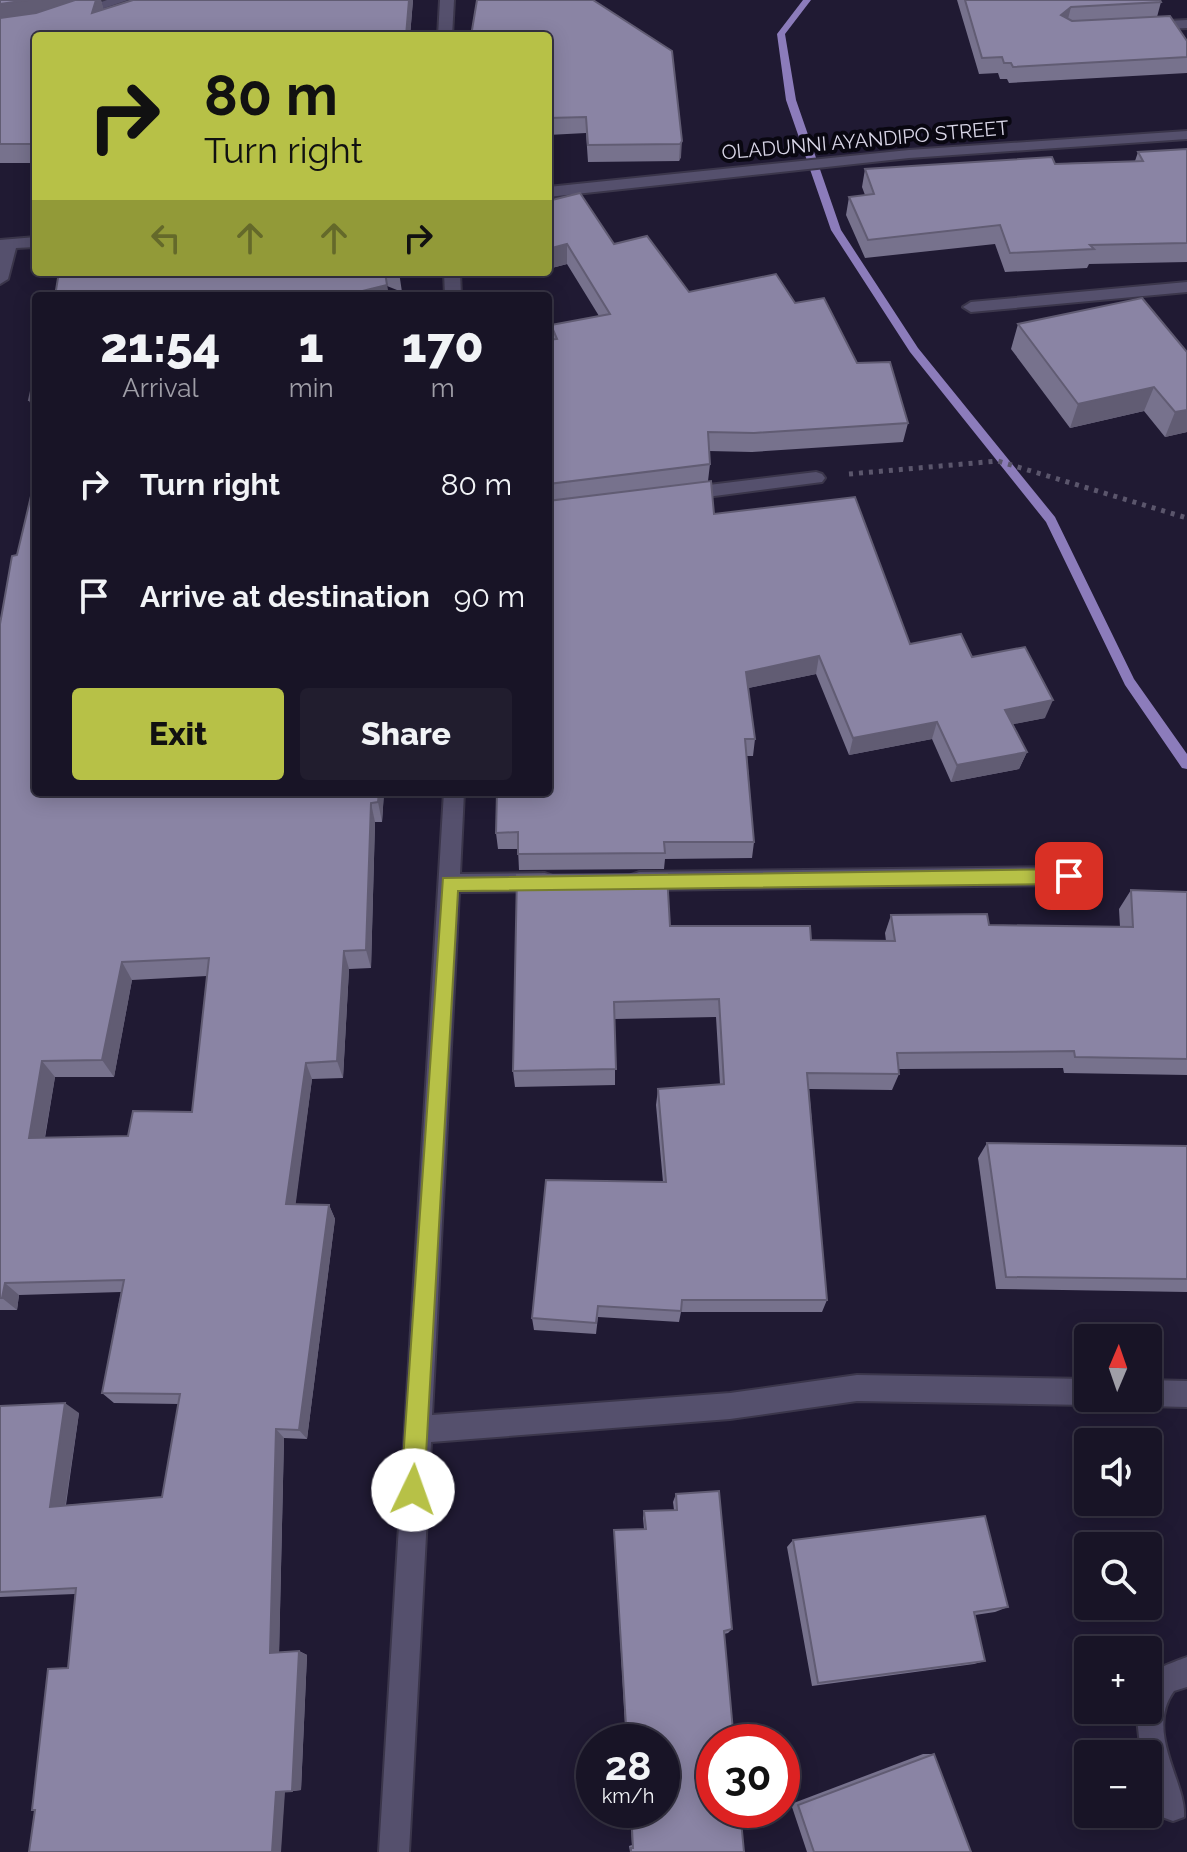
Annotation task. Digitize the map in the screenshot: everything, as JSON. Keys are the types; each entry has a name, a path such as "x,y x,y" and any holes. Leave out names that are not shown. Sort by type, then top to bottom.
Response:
{"street":[{"path":"64,17 121,0"},
{"path":"445,32 447,0"},
{"path":"1127,27 1187,24"},
{"name":"OLADUNNI AYANDIPO STREET","path":"552,192 849,160 1187,135"},
{"path":"0,279 5,244 32,242"},
{"path":"971,307 1187,287"},
{"path":"658,498 816,478"},
{"path":"394,1852 454,796"},
{"path":"624,881 1069,876"},
{"path":"450,883 561,882"},
{"path":"416,1430 730,1406 857,1388 1074,1392"},
{"path":"1162,1393 1187,1394"},
{"path":"1173,1806 1151,1738 1152,1697 1165,1680 1187,1672"}],"path":[{"path":"816,478 998,461 1187,518"}],"building":[{"path":"0,0 28,0 0,4"},
{"path":"75,0 96,0 92,13 133,0 409,0 406,32 32,32 32,144 0,144 0,18 36,13"},
{"path":"477,0 593,0 672,51 682,141 680,144 588,145 586,117 552,118 552,32 472,32"},
{"path":"965,0 1160,0 1071,7 1061,15 1072,21 1170,16 1187,41 1187,57 1013,67 1011,63 1004,63 1002,57 982,58"},
{"path":"1187,149 1187,243 1090,245 1094,249 1010,253 1000,225 868,240 849,197 874,194 865,169 1052,157 1055,164 1143,161 1138,152"},
{"path":"580,193 614,244 647,236 689,292 776,274 795,303 824,298 857,363 890,362 908,423 754,433 708,432 710,464 552,484 552,340 557,339 552,325 610,314 567,244 552,248 552,200"},
{"path":"58,276 386,276 387,285 358,292 56,292"},
{"path":"1142,298 1187,352 1187,410 1175,412 1154,387 1078,404 1018,324"},
{"path":"711,481 714,514 855,497 910,644 961,634 972,657 1025,647 1053,700 1005,710 1027,752 957,765 937,722 853,738 819,656 746,672 755,739 745,739 754,842 664,842 665,853 518,854 518,832 496,833 497,796 552,796 552,501"},
{"path":"32,492 32,796 379,796 378,802 371,803 366,950 344,951 337,1061 306,1063 286,1204 329,1205 299,1430 276,1429 270,1653 299,1651 292,1791 276,1792 272,1852 29,1852 48,1669 68,1668 76,1588 0,1592 0,1406 65,1403 50,1507 162,1497 180,1394 102,1393 124,1280 5,1283 0,1298 0,624 12,556 17,555","holes":["209,958 192,1112 133,1111 128,1136 29,1138 42,1061 102,1060 122,962"]},
{"path":"667,874 670,926 810,926 811,940 895,941 891,915 987,914 989,925 1133,927 1131,890 1187,892 1187,1059 1075,1057 1074,1051 897,1053 899,1074 807,1073 827,1300 682,1300 681,1311 598,1306 596,1323 532,1318 546,1180 666,1182 658,1089 724,1084 719,999 614,1002 616,1069 513,1071 517,875"},
{"path":"987,1143 1187,1146 1187,1279 1006,1277"},
{"path":"719,1491 732,1629 724,1631 732,1724 696,1724 696,1828 742,1828 744,1852 631,1852 632,1828 680,1828 680,1724 626,1724 614,1530 646,1529 644,1511 677,1510 676,1494"},
{"path":"985,1516 1008,1607 974,1612 985,1661 818,1683 793,1540"},
{"path":"934,1754 971,1852 814,1852 800,1804"}],"waterway":[{"path":"807,0 781,34 791,100 836,230 914,350 1051,520 1129,682 1187,764"}],"route":[{"path":"413,1490 450,883 1069,876"}]}
